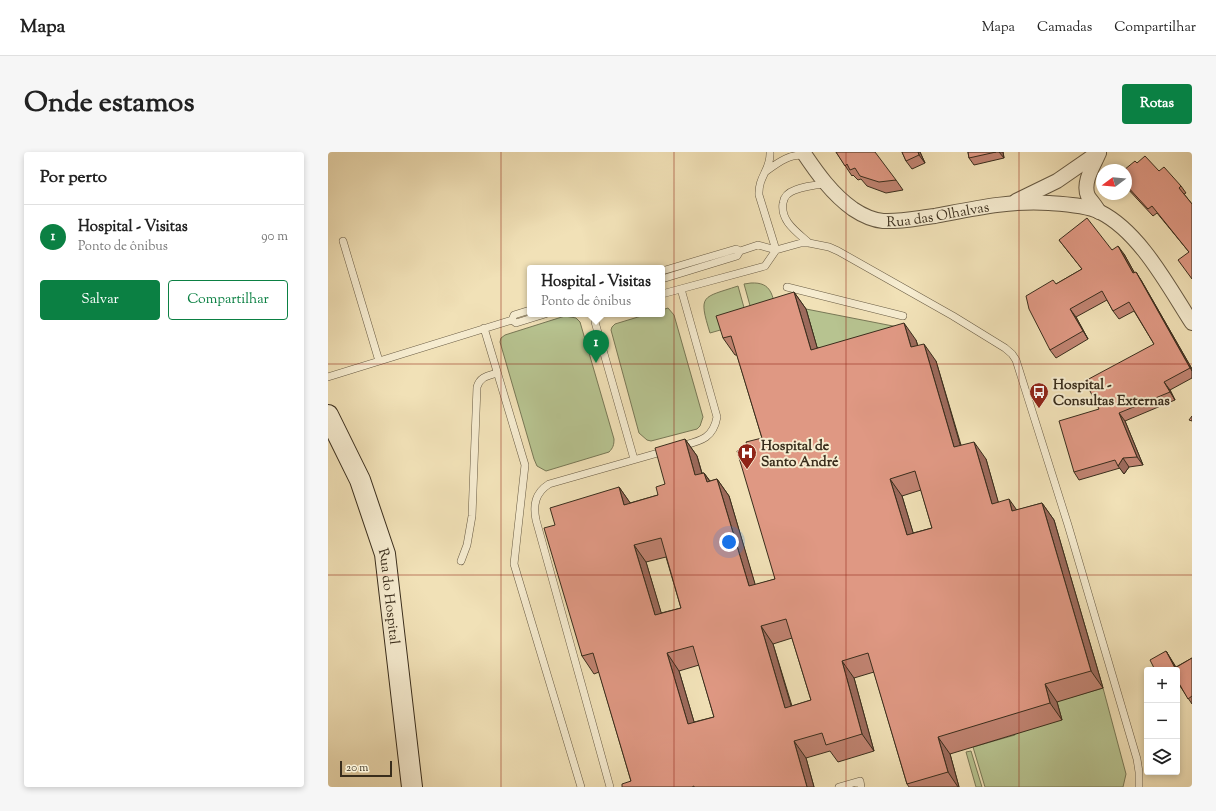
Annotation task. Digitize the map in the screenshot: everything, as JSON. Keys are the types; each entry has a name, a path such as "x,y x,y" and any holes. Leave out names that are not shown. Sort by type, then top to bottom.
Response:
{"main road":[{"name":"Rua do Hospital","path":"328,415 360,480 385,554 412,787"}],"street":[{"path":"1012,203 1057,181 1099,152"},
{"name":"Rua das Olhalvas","path":"1099,152 1086,181 1088,196 1099,212 1124,229 1144,251 1192,323"},
{"name":"Rua das Olhalvas","path":"804,154 836,195 853,209 874,219 884,221 908,220 1012,203 1063,204 1099,212"}],"lane":[{"path":"770,152 771,158 758,186 759,195 776,250"},
{"path":"765,172 783,159 804,154"},
{"path":"809,243 787,222 783,207 784,199 787,194 794,190 826,184"},
{"path":"343,241 379,361"},
{"path":"665,270 736,249 740,251 758,245 776,250 801,243 829,247 953,316 1005,348 1012,354 1016,360 1068,525 1137,759 1139,787"},
{"path":"665,293 764,266 776,250"},
{"path":"665,278 737,256 740,251"},
{"path":"787,287 903,316"},
{"path":"610,787 536,520 534,503 540,492 549,484 701,441 708,437 716,425 717,417 681,289"},
{"path":"512,320 514,315 527,311"},
{"path":"328,376 512,320 516,323 535,317"},
{"path":"596,317 595,322 634,459"},
{"path":"484,328 525,465 514,564 580,787"},
{"path":"461,561 467,545 472,516 477,387 479,381 483,377 497,373"},
{"path":"839,787 860,782 861,787"}],"green space":[{"path":"758,283 767,287 772,295 777,313 754,320 744,284"},
{"path":"738,286 748,322 710,333 704,311 706,299 717,293"},
{"path":"668,308 674,315 703,417 700,426 697,429 651,441 647,440 639,433 611,330 615,324 638,317 665,317 665,309"},
{"path":"806,309 898,327 823,368"},
{"path":"562,317 576,318 580,322 614,439 614,443 609,452 546,471 537,466 500,342 501,338 505,335"},
{"path":"1051,682 1072,697 1103,688 1126,774 1123,787 985,787 973,747 1015,735 1004,696"},
{"path":"971,751 982,787 976,787 966,752"}],"building":[{"path":"836,152 875,152 896,180 879,182 860,176 855,168 850,170 847,164 845,166"},
{"path":"902,152 918,152 919,155 906,161"},
{"path":"968,152 996,152 969,158"},
{"path":"1145,156 1159,171 1164,167 1181,186 1179,188 1192,204 1192,279 1178,260 1189,252 1152,206 1148,209 1132,192 1131,164 1135,161 1137,163"},
{"path":"1087,218 1112,250 1118,246 1133,273 1136,272 1190,368 1164,382 1170,392 1119,413 1137,457 1123,458 1118,466 1115,460 1074,472 1059,421 1099,409 1085,381 1154,344 1129,302 1113,311 1102,291 1070,309 1083,331 1050,350 1029,309 1026,296 1053,280 1056,284 1082,269 1059,240"},
{"path":"794,292 811,350 904,323 911,347 924,344 954,447 974,442 992,504 1009,499 1012,511 1042,503 1091,671 1045,684 1050,703 938,737 948,772 907,784 868,653 842,661 862,734 826,745 822,733 794,741 807,787 622,787 622,784 631,781 593,653 582,656 544,528 555,525 550,508 619,487 624,505 658,495 656,487 665,484 655,448 685,439 695,475 704,473 707,482 717,479 749,586 775,579 737,451 748,448 746,442 762,438 731,336 723,338 716,316","holes":["915,471 932,528 907,535 890,479","661,538 681,608 655,615 634,545","786,619 811,700 785,708 761,626","693,646 714,717 688,724 667,653"]},
{"path":"1166,651 1174,667 1154,667 1150,660"},
{"path":"1192,658 1192,696 1188,699 1180,685 1180,667 1177,667"}],"place":[{"name":"Hospital - Visitas","path":"596,363"},
{"name":"Hospital - Consultas Externas","path":"1039,409"},
{"name":"Hospital de Santo André","path":"747,470"}]}
